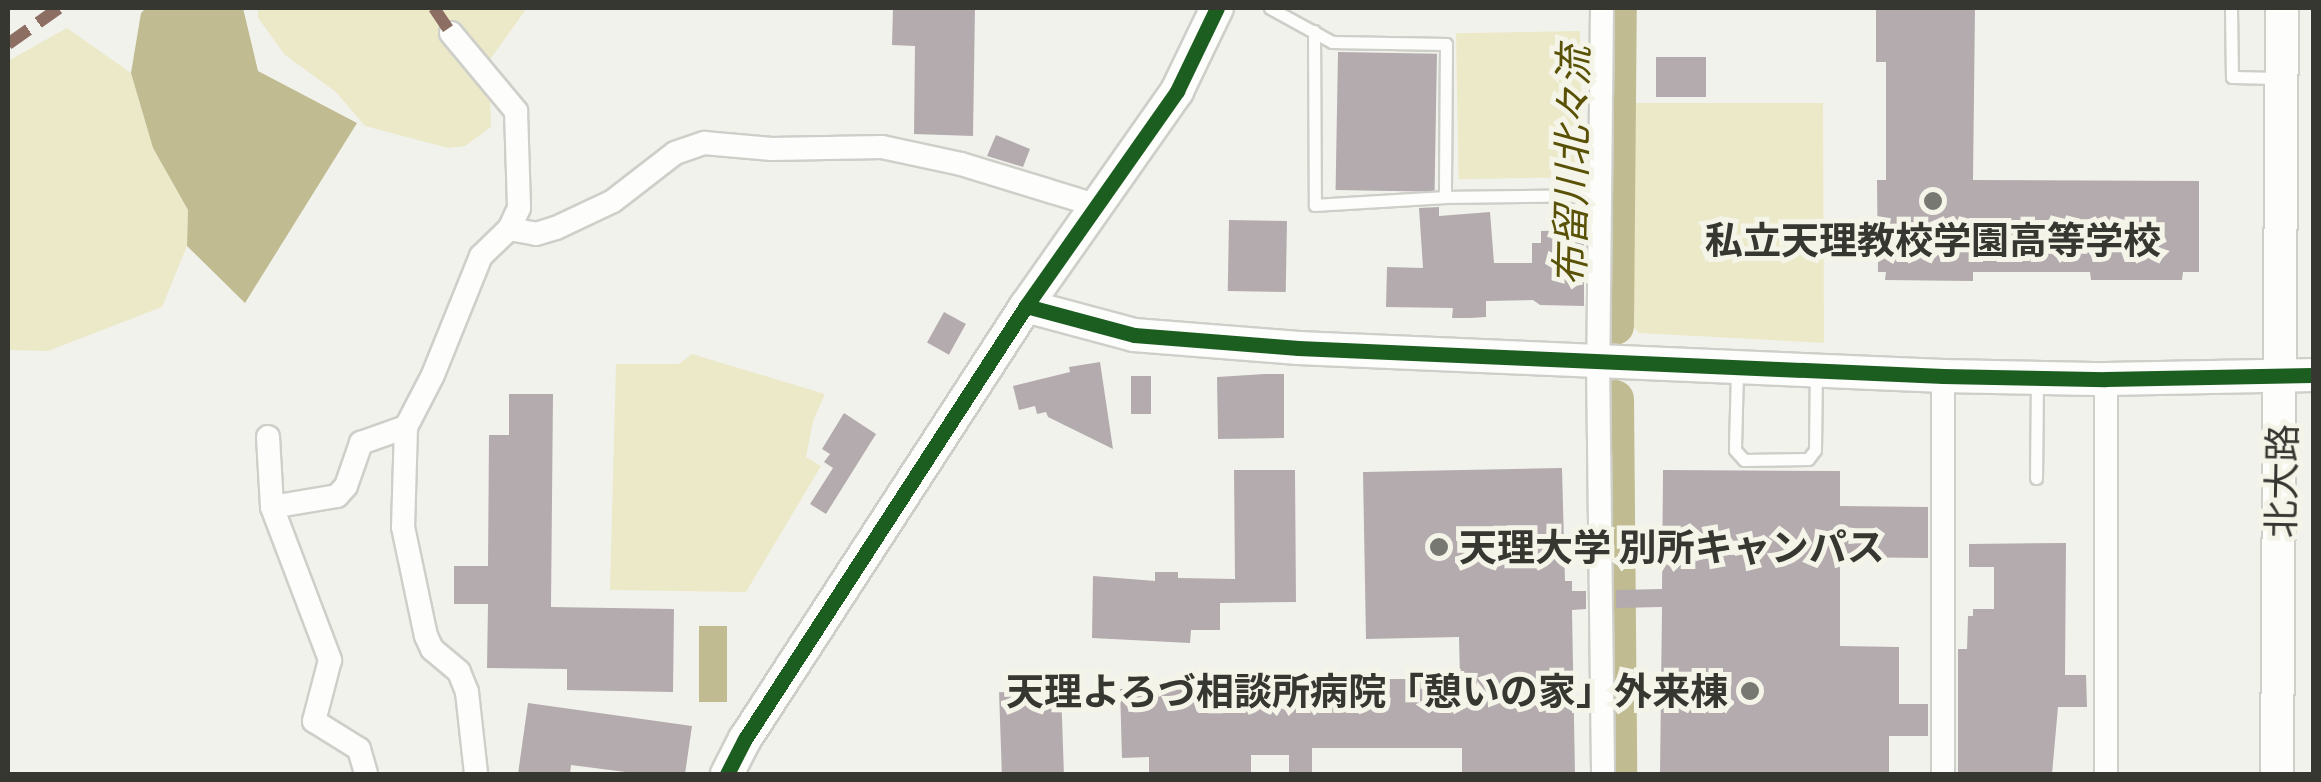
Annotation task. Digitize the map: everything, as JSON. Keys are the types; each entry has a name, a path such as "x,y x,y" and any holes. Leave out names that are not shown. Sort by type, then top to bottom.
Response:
{"street":[{"path":"726,774 1026,306 1177,91 1217,8"},
{"path":"1602,8 1600,194 1613,362 1603,774"},
{"name":"北大路","path":"2277,774 2298,375 2282,78 2282,8"},
{"path":"451,34 516,111 519,208 508,229 481,256 433,375 406,427 403,527 426,636 432,650 458,672 467,692 476,774"},
{"path":"508,229 536,234 556,228 613,201 675,153 704,143 772,148 882,147 961,164 1095,205"},
{"path":"1026,306 1134,335 1298,348 1943,376 2106,379 2298,375"},
{"path":"1943,376 1943,774"},
{"path":"2106,379 2106,774"},
{"path":"272,507 337,496 346,486 361,443 406,427"},
{"path":"268,437 272,507 328,646 330,660 314,721 359,749 366,774"}],"lane":[{"path":"1270,8 1332,42 1446,44 1445,197"},
{"path":"2232,8 2232,77 2282,78"},
{"path":"1314,30 1314,205 1600,194"},
{"path":"1737,370 1734,450 1744,460 1808,459 1815,450 1816,372"},
{"path":"2036,478 2038,378"}],"shaded area":[{"path":"146,8 243,8 258,71 357,123 245,303 187,246 188,210 153,148 131,73 141,13"},
{"path":"258,8 527,8 489,61 491,127 465,146 448,148 365,126 336,92 285,55 258,18"},
{"path":"67,28 131,73 153,148 188,210 187,246 162,307 48,351 8,350 8,61"},
{"path":"1580,31 1583,177 1459,179 1456,33"},
{"path":"1625,103 1823,103 1824,343 1639,333 1627,319"},
{"path":"692,354 825,394 813,421 806,457 821,466 746,592 610,590 616,364 679,364"},
{"path":"699,626 727,626 727,702 699,702"}],"building":[{"path":"893,8 975,8 973,136 914,134 915,46 892,45"},
{"path":"1876,8 1975,8 1973,180 2199,181 2199,272 2183,272 2182,280 2091,280 2090,272 1973,272 1973,281 1885,280 1886,272 1878,272 1877,180 1886,180 1886,62 1876,62"},
{"path":"1338,52 1437,54 1435,192 1336,190"},
{"path":"1656,57 1706,57 1706,97 1656,97"},
{"path":"996,135 1030,149 1023,167 987,156"},
{"path":"1439,207 1439,216 1490,212 1494,263 1532,263 1532,243 1541,243 1541,231 1584,230 1584,306 1540,305 1533,300 1486,301 1486,317 1470,318 1452,318 1453,308 1386,307 1387,267 1423,268 1419,208"},
{"path":"1229,220 1287,221 1286,292 1228,291"},
{"path":"944,312 966,324 949,355 927,343"},
{"path":"1100,362 1113,449 1048,417 1046,412 1037,414 1035,406 1019,410 1013,386 1070,372 1069,367"},
{"path":"1284,374 1284,438 1218,439 1217,377"},
{"path":"1131,376 1151,376 1151,414 1131,414"},
{"path":"509,394 553,394 551,607 674,609 673,692 567,690 567,669 487,668 488,604 454,604 454,566 488,566 489,435 509,435"},
{"path":"844,413 876,434 826,514 810,504 833,468 824,462 830,454 822,449"},
{"name":"天理大学 別所キャンパス","path":"1562,468 1565,581 1572,581 1572,591 1586,591 1586,609 1572,610 1575,774 1462,774 1462,748 1312,748 1312,774 1289,774 1289,755 1251,755 1251,774 1149,774 1149,757 1122,758 1120,689 1275,685 1275,679 1460,679 1459,637 1366,639 1363,472"},
{"path":"1234,470 1295,470 1296,602 1220,603 1220,630 1191,630 1190,643 1092,638 1093,576 1155,581 1155,572 1178,572 1178,578 1235,579"},
{"name":"天理よろづ相談所病院「憩いの家」外来棟","path":"1663,470 1840,471 1840,506 1928,507 1928,558 1840,557 1840,646 1899,647 1899,704 1928,704 1928,736 1889,736 1889,774 1660,774 1662,607 1616,608 1616,590 1662,589"},
{"path":"2066,543 2065,675 2086,675 2087,707 2058,707 2052,774 1958,774 1958,649 1967,649 1968,616 1973,616 1973,609 1994,609 1994,567 1969,567 1969,544"},
{"path":"1061,690 1064,774 1002,774 999,692"},
{"path":"528,703 692,726 685,774 641,774 571,765 570,774 518,774"}],"waterway":[{"name":"布留川北々流","path":"1615,326 1618,8"},
{"name":"布留川北々流","path":"1615,399 1618,774"}],"marked path":[{"path":"8,44 59,8"},
{"path":"434,8 451,33"}],"cycle path":[{"path":"727,774 745,739 1026,306 1177,91 1217,8"},
{"path":"1026,306 1134,335 1298,348 1943,376 2106,379 2314,375"}],"place":[{"name":"私立天理教校学園高等学校","path":"1933,201"},
{"name":"天理大学 別所キャンパス","path":"1439,547"},
{"name":"天理よろづ相談所病院「憩いの家」外来棟","path":"1750,691"}]}
